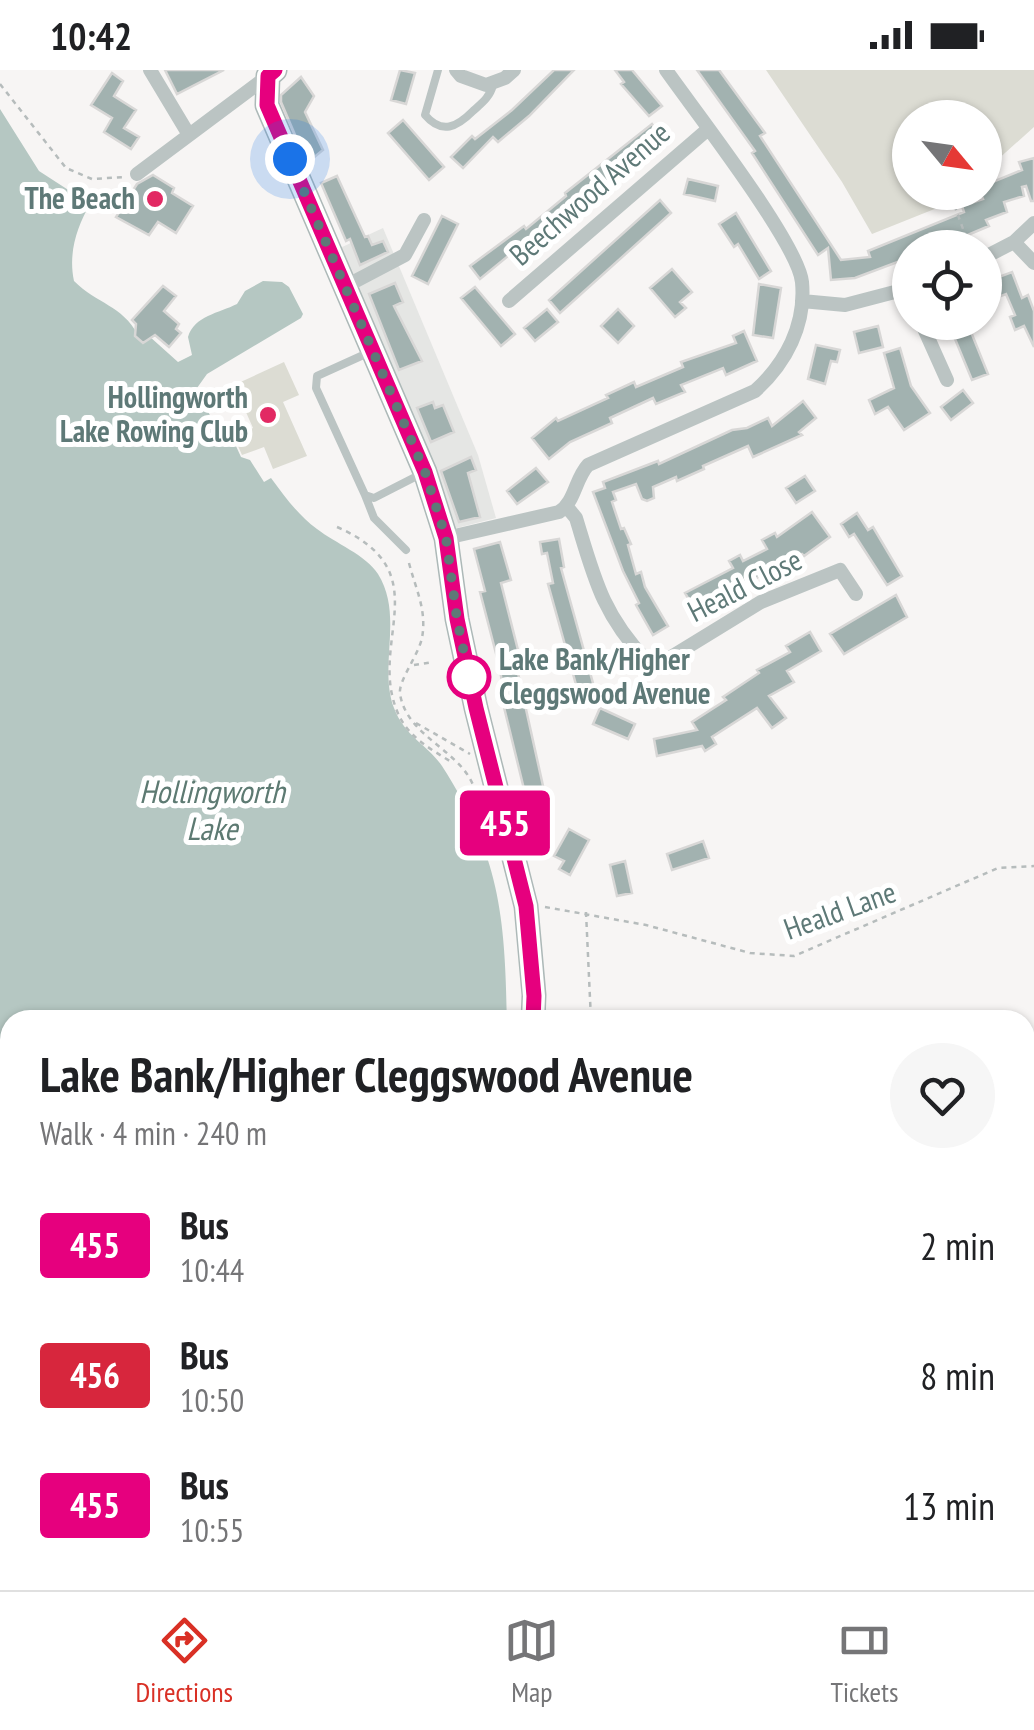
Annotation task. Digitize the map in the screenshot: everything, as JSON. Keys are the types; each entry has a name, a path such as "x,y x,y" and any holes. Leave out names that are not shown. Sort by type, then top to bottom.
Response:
{"main road":[{"path":"269,72 267,105 296,189 346,286 425,472 446,538 457,619 476,708 526,906 533,1010"}],"street":[{"path":"150,70 189,135"},
{"path":"456,70 486,85 514,70"},
{"path":"446,538 559,512 567,507 579,474 598,458 755,390 786,357 802,302 798,266 666,70"},
{"path":"137,174 269,72"},
{"name":"Beechwood Avenue","path":"509,301 707,130"},
{"path":"346,286 405,256 424,220"},
{"path":"1002,248 1034,223"},
{"path":"1014,242 1034,263"},
{"path":"802,302 845,304 892,294"},
{"path":"928,340 947,380"},
{"name":"Heald Close","path":"567,507 576,518 605,608 626,640 646,660 663,662 761,602 840,570 856,594"}],"lane":[{"path":"438,70 425,114 440,127 450,129 460,124 490,95 493,83"},
{"path":"372,351 324,370 317,376 316,388 374,518 406,550"},
{"path":"365,495 374,498 425,472"}],"path":[{"path":"0,84 66,168 92,179 137,174"},
{"path":"337,527 370,546 392,575 396,622 391,682 397,714 420,742 463,769"},
{"path":"406,550 424,620 412,666 400,681 400,693 420,732 463,769 472,783 490,840"},
{"path":"412,666 432,662"},
{"path":"391,682 400,681"},
{"path":"392,695 400,693"},
{"path":"412,721 478,762"},
{"name":"Heald Lane","path":"538,906 646,924 750,953 794,956 998,868 1034,866"},
{"path":"586,912 591,1010"}],"shaded area":[{"path":"766,70 1034,70 1034,127 1002,156 1002,100 892,100 892,210 932,210 872,234 842,182"},
{"path":"383,228 478,455 496,518 453,529 340,248"},
{"name":"Hollingworth Lake Rowing Club","path":"284,362 299,395 283,402 307,456 273,469 264,447 242,455 234,437 253,428 234,385"}],"water":[{"name":"Hollingworth Lake","path":"0,109 39,171 90,204 75,241 74,281 117,311 138,335 149,336 178,362 192,355 188,337 201,320 237,304 245,291 263,281 282,282 289,287 303,314 301,318 207,374 197,388 215,426 225,422 241,457 250,460 264,482 271,478 310,524 358,555 378,574 389,607 388,675 394,708 404,726 442,766 488,858 501,918 507,1010 0,1010"}],"building":[{"path":"165,70 224,70 177,94"},
{"path":"400,70 415,73 406,104 391,100"},
{"path":"554,70 574,70 529,116 498,142 493,137 463,168 451,157 472,136 475,139 512,110"},
{"path":"615,70 632,70 662,106 649,116 621,84 624,82"},
{"path":"697,70 719,70 765,133 760,136 841,260 870,257 868,251 892,241 892,264 855,278 831,280 828,248 818,255 752,153 755,151"},
{"path":"112,73 123,81 114,96 136,110 124,128 139,137 131,149 104,132 112,118 91,105"},
{"path":"301,77 314,96 305,112 323,150 307,163 281,102 281,95"},
{"path":"403,120 444,167 429,180 388,133"},
{"path":"652,124 661,136 546,233 515,255 513,252 480,279 470,266 524,226 526,229"},
{"path":"1034,158 1034,201 1026,186 1022,187 1024,196 1004,202 1007,212 986,220 989,226 980,230 920,230 963,210 1002,210 1002,178 1022,170 1019,162"},
{"name":"The Beach","path":"153,175 193,206 176,233 158,222 149,235 116,217 137,184"},
{"path":"337,176 365,237 372,245 383,241 388,252 360,265 321,183"},
{"path":"688,179 718,186 715,201 684,194"},
{"path":"660,200 671,213 560,313 549,300"},
{"path":"736,213 771,271 759,279 738,244 734,247 719,224"},
{"path":"442,216 458,224 428,284 412,276"},
{"path":"672,269 692,292 680,302 686,308 675,317 650,288"},
{"path":"1012,272 1022,298 1028,295 1034,311 1034,347 1024,326 1015,330 1010,317 1015,315 1006,294 1002,296 1002,276"},
{"path":"395,283 403,302 394,306 422,361 399,370 369,294"},
{"path":"759,284 781,288 773,338 753,335"},
{"path":"163,286 176,296 164,311 179,324 176,329 181,333 169,347 155,335 143,343 135,336 136,324 132,320"},
{"path":"475,287 515,334 501,346 461,298"},
{"path":"547,309 558,322 535,341 524,328"},
{"path":"618,309 634,326 618,343 601,326"},
{"path":"878,326 883,347 859,353 854,332"},
{"path":"744,331 757,361 726,375 723,368 681,385 685,392 656,404 653,398 610,418 612,423 570,442 549,459 532,438 556,418 558,421 608,398 606,395 634,382 636,387 683,367 681,362 736,343 733,336"},
{"path":"955,340 974,340 988,374 972,380"},
{"path":"816,345 840,350 837,362 831,361 825,384 808,379"},
{"path":"900,348 911,386 930,413 904,430 888,407 875,414 869,400 894,388 884,353"},
{"path":"963,390 973,403 951,420 941,407"},
{"path":"803,401 816,418 799,432 802,435 753,457 748,446 677,481 676,477 653,487 654,498 647,501 642,499 636,484 613,492 616,500 612,502 631,544 628,545 636,574 641,572 645,587 668,626 653,635 636,605 639,603 593,492 605,488 603,482 658,461 659,464 732,430 768,418 772,426"},
{"path":"433,402 435,408 443,405 454,432 431,442 417,408"},
{"path":"471,457 476,470 468,473 480,517 459,522 441,471"},
{"path":"536,468 548,482 517,504 507,491"},
{"path":"805,476 815,491 796,503 786,488"},
{"path":"812,512 830,537 804,556 696,612 685,593 733,568 729,561 740,555 743,561 767,549 762,540 775,533 777,537"},
{"path":"857,513 868,530 873,527 902,576 887,585 854,534 849,537 841,524"},
{"path":"559,539 564,567 561,568 596,694 580,699 548,584 553,583 547,553 542,554 540,542"},
{"path":"500,542 511,580 501,583 519,654 514,655 551,822 533,826 502,699 505,698 499,665 480,592 485,591 474,549"},
{"path":"896,595 907,617 844,654 830,634"},
{"path":"810,632 821,651 787,671 794,682 769,696 786,718 772,728 757,708 712,737 716,744 705,751 702,746 657,756 654,739 697,730 692,722 726,700 723,697 759,673 757,670 790,652 786,646"},
{"path":"600,708 635,724 628,739 593,724"},
{"path":"569,829 589,840 570,875 559,869 564,861 554,856"},
{"path":"703,841 709,858 672,870 667,854"},
{"path":"625,861 632,893 617,896 610,865"}],"bus line":[{"name":"455","path":"275,70 268,76 267,105 425,472 446,538 457,619 476,708 526,906 533,1010"}],"place":[{"name":"The Beach","path":"155,199"},
{"name":"Hollingworth Lake Rowing Club","path":"268,415"},
{"name":"Lake Bank/Higher Cleggswood Avenue","path":"469,677"}],"route":[{"path":"290,159 425,472 446,538 469,677"}]}
